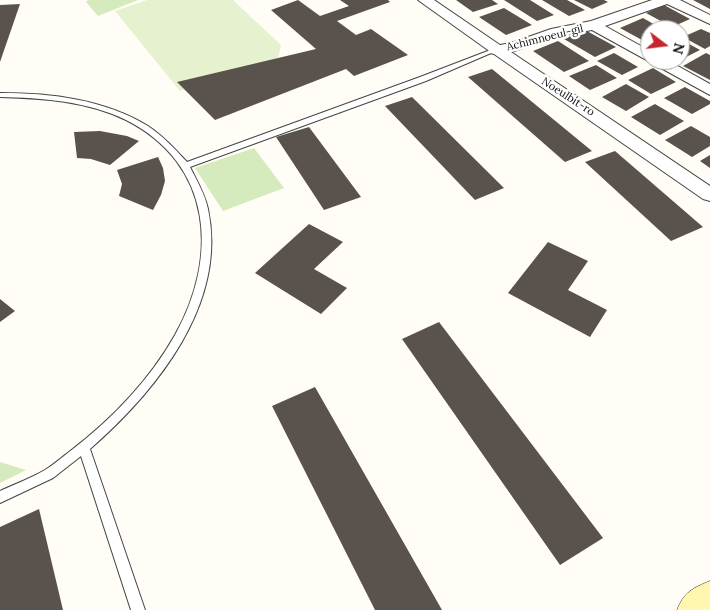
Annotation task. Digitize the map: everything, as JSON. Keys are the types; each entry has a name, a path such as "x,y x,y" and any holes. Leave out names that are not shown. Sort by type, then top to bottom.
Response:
{"street":[{"name":"Noeulbit-ro","path":"425,0 495,50 601,119 710,195"},
{"name":"Achimnoeul-gil","path":"495,50 514,47 556,32 594,25 665,0"},
{"path":"670,0 710,20"},
{"name":"Achimnoeul-gil","path":"594,25 640,51"},
{"path":"674,70 710,90"},
{"path":"696,610 710,600"}],"lane":[{"path":"185,166 423,79 495,50"},
{"path":"0,95 47,97 84,104 116,114 160,139 185,166 204,210 206,249 200,289 190,318 170,352 134,401 84,447 49,474 0,497"},
{"path":"84,447 138,610"}],"green space":[{"path":"88,0 138,0 98,16 86,2"},
{"path":"147,0 233,0 281,45 278,58 180,91 115,11"},
{"path":"254,148 284,188 223,211 195,168"},
{"path":"0,462 26,470 0,483"}],"building":[{"path":"298,0 320,16 349,6 340,0 388,0 390,2 337,21 356,35 371,29 408,55 354,76 346,69 215,120 177,82 316,49 271,10"},
{"path":"456,0 492,0 498,4 473,12"},
{"path":"504,0 530,0 554,15 537,21"},
{"path":"542,0 567,0 585,10 569,16"},
{"path":"574,0 604,0 608,2 592,9"},
{"path":"693,0 710,0 710,9"},
{"path":"20,4 0,62 0,5"},
{"path":"664,5 690,19 659,20 646,13"},
{"path":"504,8 532,25 506,35 479,17"},
{"path":"643,18 646,20 640,20 640,39 620,28"},
{"path":"701,29 710,33 710,46 705,49 690,41 690,34"},
{"path":"585,30 616,47 595,57 564,39"},
{"path":"558,41 589,61 564,72 533,51"},
{"path":"690,44 700,50 690,55"},
{"path":"614,53 638,67 622,75 597,61"},
{"path":"706,53 710,55 710,80 690,70 690,62"},
{"path":"596,65 617,78 590,90 569,76"},
{"path":"492,69 592,151 565,162 468,77"},
{"path":"649,70 656,70 676,82 651,94 628,80"},
{"path":"626,84 649,97 626,111 602,97"},
{"path":"685,87 710,101 710,104 692,114 664,98"},
{"path":"412,97 504,188 475,200 385,106"},
{"path":"655,104 684,121 660,135 631,117"},
{"path":"691,126 710,137 710,146 692,157 665,140"},
{"path":"309,127 361,197 324,210 276,137"},
{"path":"100,131 127,136 139,141 110,165 91,159 77,158 74,132"},
{"path":"615,151 703,227 671,241 585,162"},
{"path":"710,155 710,168 700,161"},
{"path":"158,157 163,168 165,181 161,195 153,210 119,196 122,184 117,170"},
{"path":"309,224 343,242 314,269 347,288 321,314 255,273"},
{"path":"548,242 588,261 568,290 607,310 590,337 508,293"},
{"path":"0,299 15,311 0,322"},
{"path":"439,322 603,538 560,565 402,339"},
{"path":"315,387 442,610 375,610 272,406"},
{"path":"39,509 63,610 0,610 0,527"}]}
